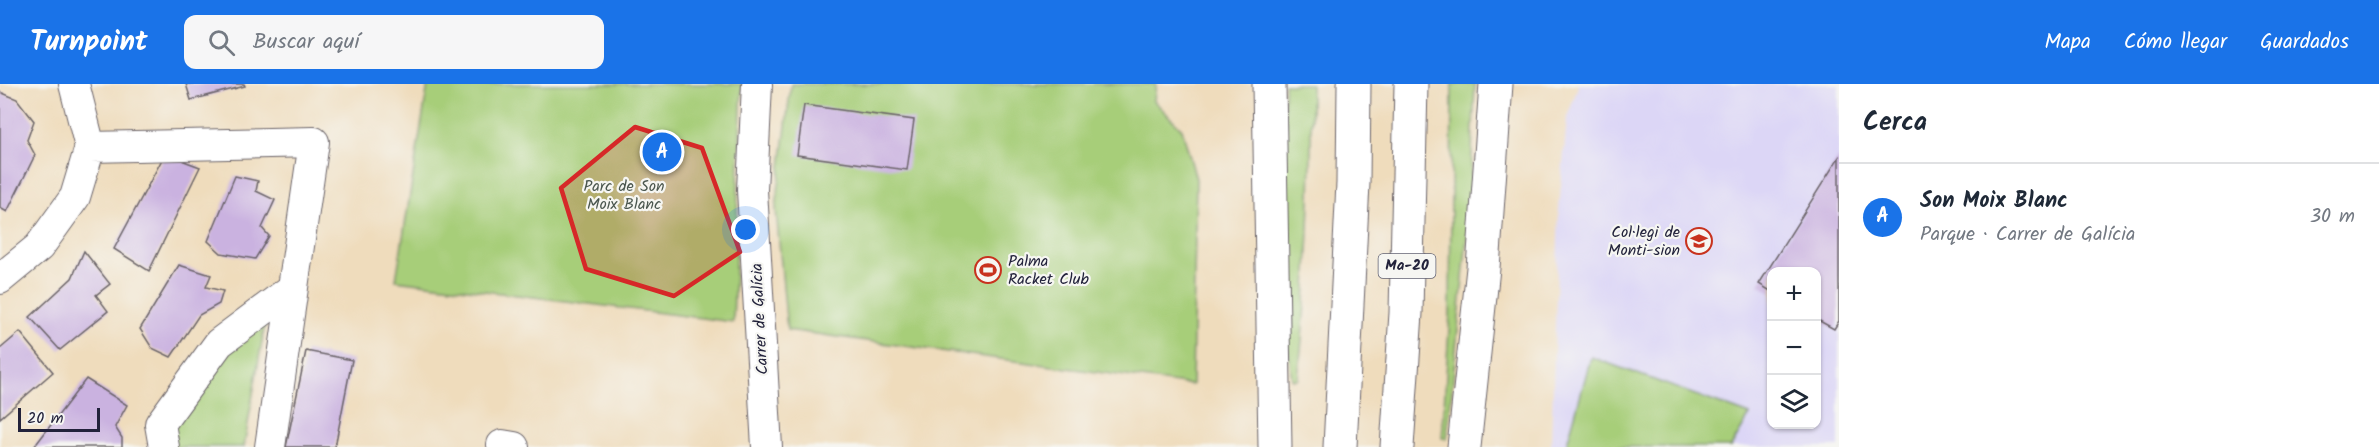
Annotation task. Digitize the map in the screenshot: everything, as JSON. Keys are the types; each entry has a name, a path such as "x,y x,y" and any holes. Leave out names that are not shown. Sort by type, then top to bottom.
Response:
{"highway":[{"path":"1258,84 1271,152"},
{"path":"1269,84 1275,447"},
{"path":"1340,447 1348,321 1354,84"},
{"name":"Ma-20","path":"1397,447 1406,313 1411,84"},
{"path":"1464,447 1488,216 1496,84"},
{"path":"1488,216 1512,84"}],"street":[{"path":"0,279 39,247 75,197 90,147 74,84"},
{"name":"Carrer de Galícia","path":"757,84 752,190 766,447"},
{"path":"90,147 314,142 270,447"},
{"path":"164,447 160,424 219,343 293,288"}],"highlighted area":[{"path":"635,127 702,148 740,252 674,296 586,269 561,188"}],"shaded area":[{"name":"Col·legi de Monti-sion","path":"1579,84 1839,84 1839,447 1551,447 1559,210 1567,118"}],"green space":[{"name":"Parc de Son Moix Blanc","path":"428,84 742,84 733,322 396,280"},
{"name":"Palma Racket Club","path":"791,84 1156,84 1154,101 1182,129 1196,179 1192,385 787,330 776,209"},
{"path":"1284,84 1311,84 1307,269 1298,379 1292,380 1288,346"},
{"path":"1452,84 1475,84 1469,218 1447,439 1442,438 1450,313"},
{"path":"267,312 244,447 169,447 166,426 222,347"},
{"path":"1591,357 1750,415 1731,447 1566,447"}],"building":[{"path":"186,84 244,84 245,86 191,100"},
{"path":"0,92 17,99 34,121 27,140 35,155 7,212 0,208"},
{"path":"804,105 914,120 907,170 797,155"},
{"path":"165,154 200,167 149,271 114,249"},
{"path":"1839,157 1839,321 1834,329 1821,322 1821,267 1770,267"},
{"path":"235,176 258,181 256,191 275,200 262,228 269,236 255,259 221,253 208,241"},
{"path":"84,251 110,284 96,295 108,311 60,350 30,317 72,278"},
{"path":"179,265 211,275 206,287 223,291 219,304 199,315 171,357 152,348 140,329"},
{"path":"1767,271 1767,289 1759,284"},
{"path":"20,332 53,372 0,418 0,349"},
{"path":"306,351 352,360 335,447 286,447"},
{"path":"86,379 127,405 115,427 122,438 122,447 34,447"}],"place":[{"name":"Son Moix Blanc","path":"662,152"},
{"name":"Col·legi de Monti-sion","path":"1699,241"},
{"name":"Palma Racket Club","path":"988,270"}]}
